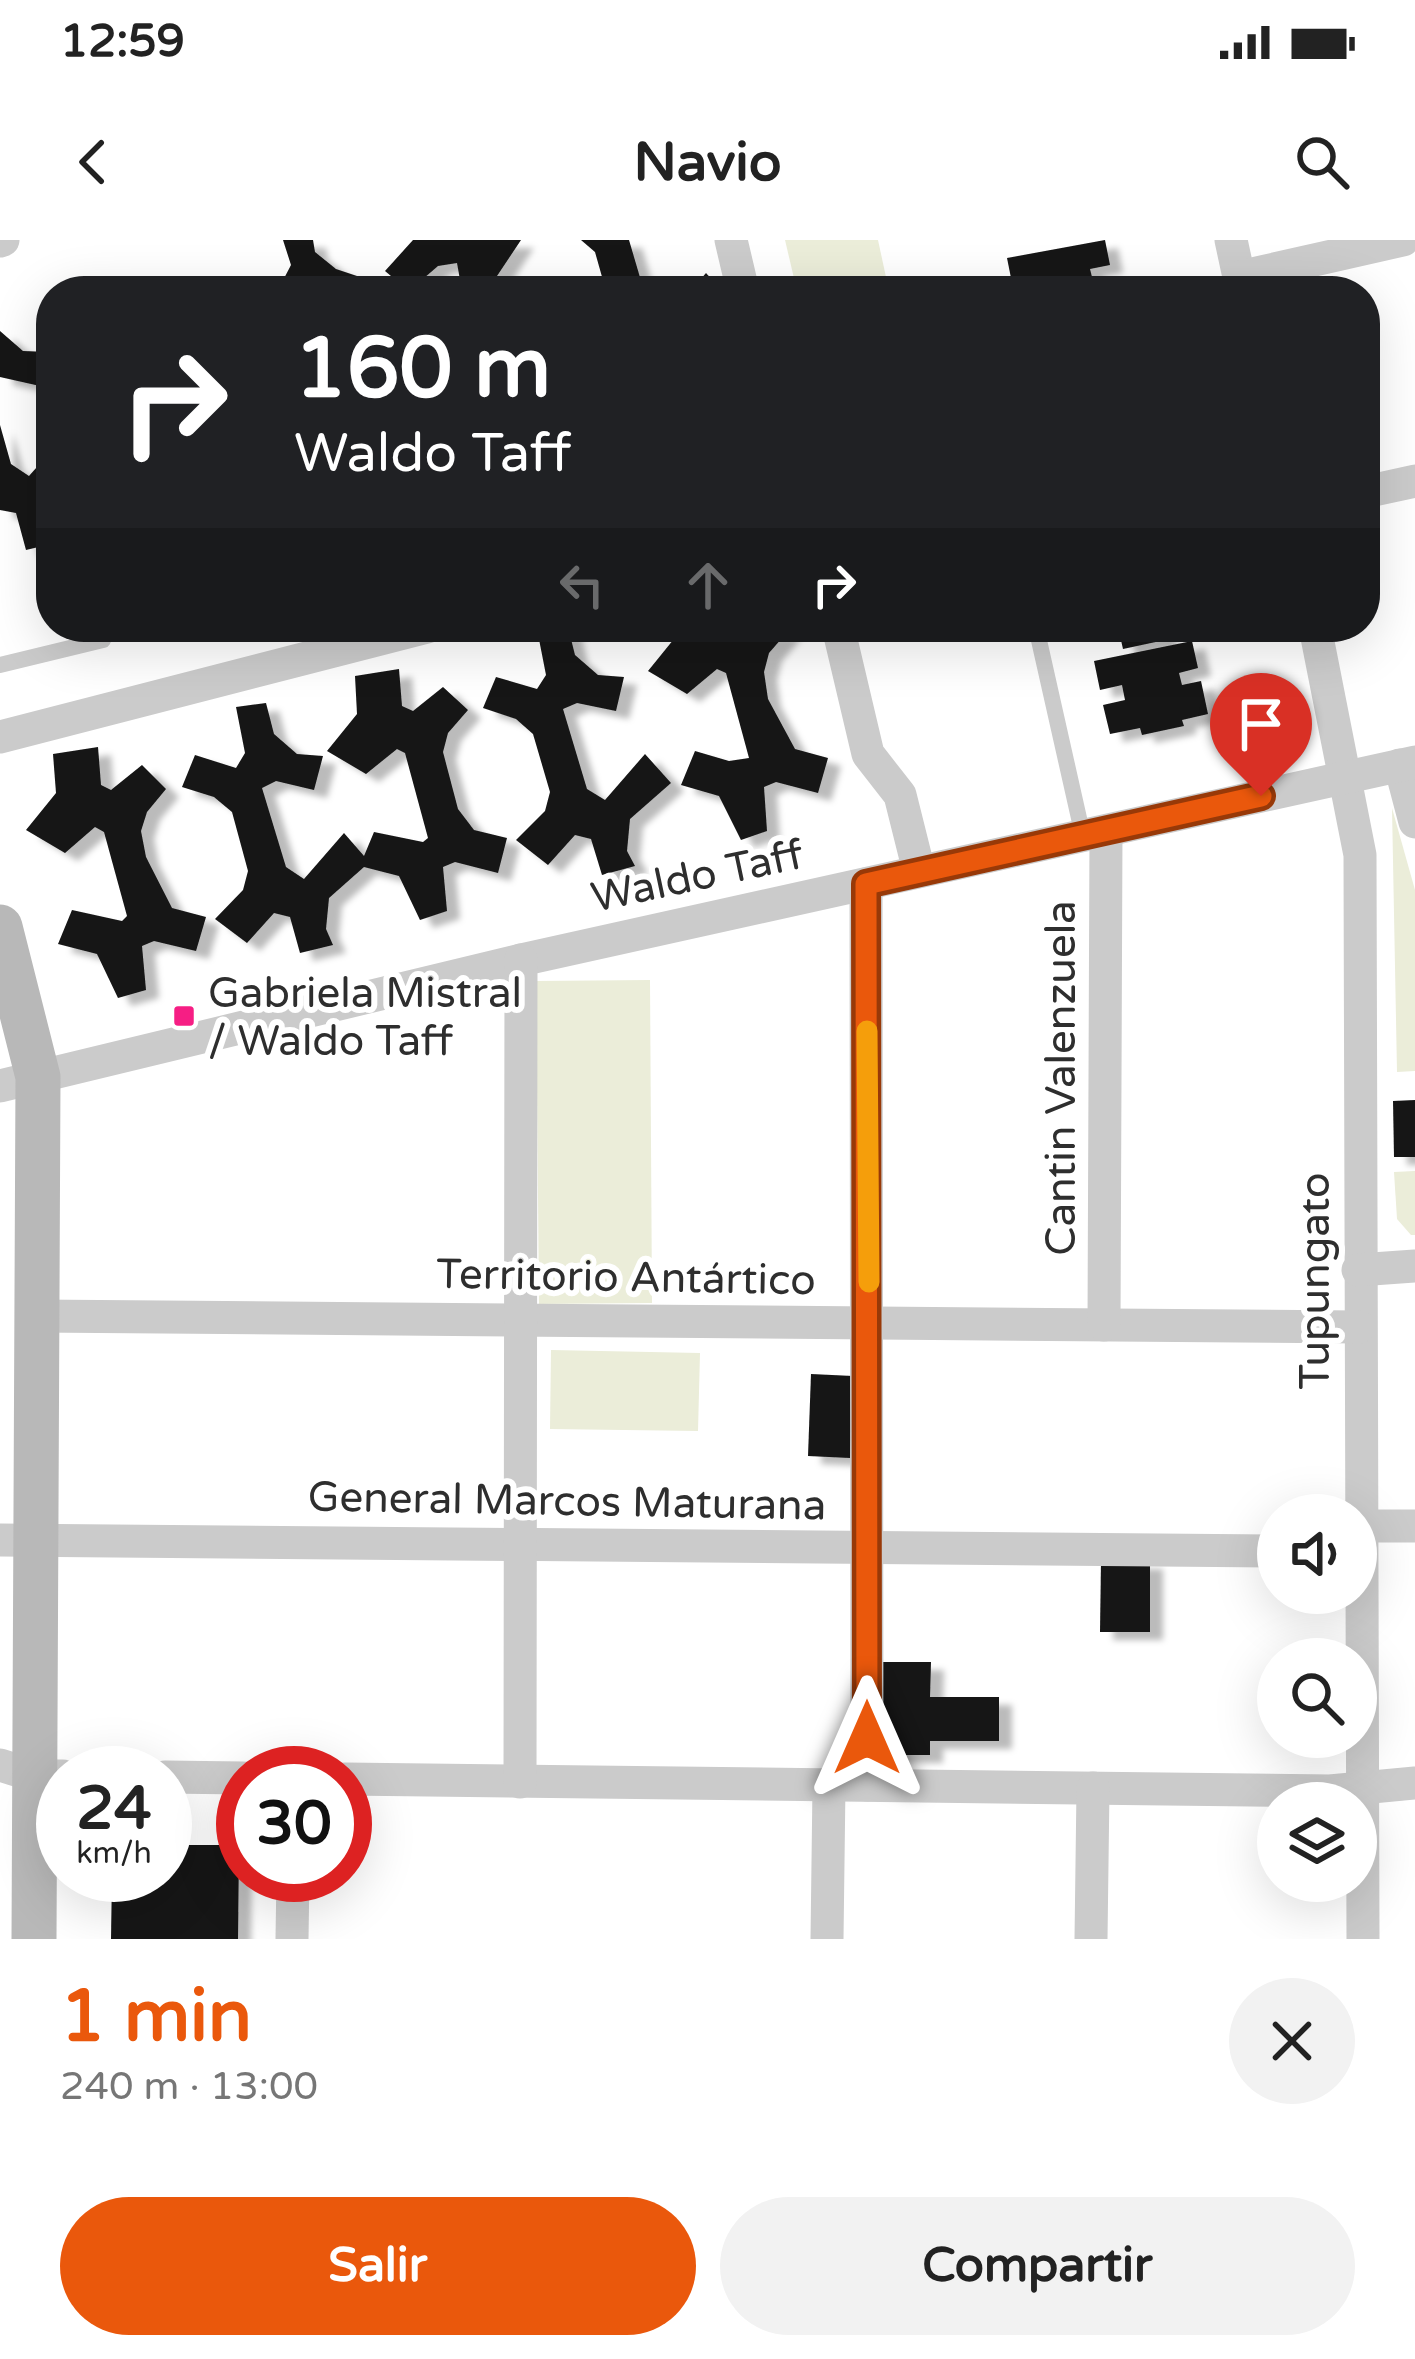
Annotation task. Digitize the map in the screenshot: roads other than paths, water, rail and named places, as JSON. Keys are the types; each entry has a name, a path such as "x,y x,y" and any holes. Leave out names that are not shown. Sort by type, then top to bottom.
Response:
{"street":[{"path":"731,240 739,276"},
{"path":"1231,240 1238,276"},
{"path":"1270,276 1403,240"},
{"path":"1380,489 1415,481"},
{"path":"0,737 369,642"},
{"path":"842,642 868,754 900,795 919,872"},
{"name":"Tupungato","path":"1318,642 1360,855 1359,1494"},
{"path":"1408,763 1415,822"},
{"name":"Waldo Taff","path":"19,1081 521,960 1408,763"},
{"name":"Cantin Valenzuela","path":"1095,833 1105,1325"},
{"path":"866,884 867,1785"},
{"path":"0,927 19,1081 36,1316 17,1540 33,1772 34,1939"},
{"path":"520,1781 521,960"},
{"path":"1358,1270 1415,1266"},
{"name":"Territorio Antártico","path":"36,1316 1359,1328"},
{"path":"1377,1538 1415,1526"},
{"name":"General Marcos Maturana","path":"17,1540 1257,1551"},
{"name":"Tupungato","path":"1360,1614 1362,1782"},
{"path":"372,1779 1257,1787"},
{"path":"1377,1786 1415,1783"},
{"path":"827,1939 829,1785"},
{"path":"1090,1939 1093,1788"},
{"path":"292,1939 293,1902"},
{"name":"Tupungato","path":"1363,1902 1363,1939"}],"lane":[{"path":"0,665 95,642"},
{"path":"1040,642 1095,833"}],"place":[{"name":"Gabriela Mistral / Waldo Taff","path":"184,1016"}]}
